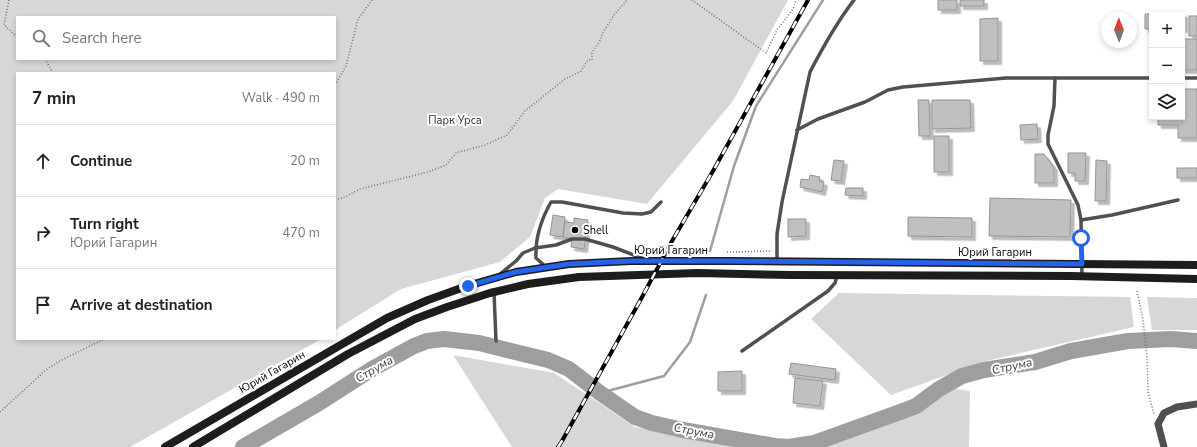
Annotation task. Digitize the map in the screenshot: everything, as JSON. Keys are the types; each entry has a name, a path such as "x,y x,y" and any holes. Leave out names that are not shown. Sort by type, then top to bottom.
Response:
{"street":[{"name":"Юрий Гагарин","path":"165,447 387,318 428,300 468,286 516,272 569,264 651,261 1197,265"},
{"name":"Юрий Гагарин","path":"193,447 348,354 387,333 440,310 494,292 528,284 579,277 698,273 1197,279"},
{"path":"1164,447 1158,424 1164,413 1177,407 1197,404"}],"lane":[{"path":"777,262 777,234 782,202 810,72 844,12 854,0"},
{"path":"797,130 818,119 865,102 888,90 1006,78 1149,78"},
{"path":"1055,78 1054,106 1048,135 1048,144 1078,205 1081,220 1082,277"},
{"path":"1185,78 1197,78"},
{"path":"1081,220 1112,215 1178,200"},
{"path":"546,267 536,258 536,248 546,212 551,202 562,202 623,213 642,214 651,212 661,202"},
{"path":"495,278 516,261 523,253 536,248 556,245 572,239 585,239 651,261"},
{"path":"742,351 828,291 834,283 837,275"},
{"path":"494,292 496,341"}],"path":[{"path":"9,0 4,25 16,36"},
{"path":"336,83 346,66 358,19 372,0"},
{"path":"336,200 360,189 428,172 446,164 456,153 485,145 507,135 525,111 565,79 581,71 588,60 592,60 592,53 601,39 602,34 614,15 628,0"},
{"path":"692,0 766,53 777,30 793,9 796,0"},
{"path":"46,60 52,72"},
{"path":"727,252 777,250"},
{"path":"630,253 688,252"},
{"path":"1138,291 1147,356 1148,392 1158,424"},
{"path":"0,412 46,370 58,362 102,340"}],"green space":[{"name":"Парк Урса","path":"0,0 788,0 733,101 647,204 558,189 545,198 530,237 500,262 401,289 336,329 336,72 16,72 16,340 319,340 130,447 0,447"},
{"path":"839,293 1130,297 1134,327 986,361 891,395 811,319"},
{"path":"1147,297 1197,298 1197,330 1152,330"},
{"path":"453,355 554,373 635,427 741,447 512,447"},
{"path":"951,388 970,391 969,447 821,447 925,406"}],"building":[{"path":"938,0 957,0 957,10 938,10"},
{"path":"960,0 984,0 984,6 960,6"},
{"path":"1145,14 1149,14 1149,29 1145,29"},
{"path":"1189,16 1197,16 1197,36 1189,36"},
{"path":"998,18 998,61 980,61 980,19"},
{"path":"1185,39 1197,39 1197,70 1185,70"},
{"path":"1185,89 1197,89 1197,138 1178,138 1178,125 1158,125 1158,120 1185,120"},
{"path":"918,100 929,100 930,136 919,136"},
{"path":"932,100 970,100 971,128 932,129"},
{"path":"1037,124 1038,139 1021,140 1020,125"},
{"path":"934,136 949,136 949,172 934,172"},
{"path":"1068,153 1086,153 1085,181 1075,181 1075,173 1068,173"},
{"path":"1035,154 1044,154 1054,167 1054,183 1035,183"},
{"path":"834,160 844,161 841,181 831,180"},
{"path":"1096,160 1107,161 1106,201 1095,201"},
{"path":"1177,168 1197,168 1197,178 1177,178"},
{"path":"810,175 820,177 819,181 824,182 822,192 800,187 801,179 809,180"},
{"path":"846,188 863,188 863,196 845,195"},
{"path":"990,198 1071,200 1070,237 989,236"},
{"path":"553,215 565,217 563,237 550,235"},
{"path":"908,217 972,218 972,237 908,236"},
{"path":"574,218 588,220 584,249 571,247 572,239 563,237 565,222 574,223"},
{"path":"788,219 806,219 806,236 788,237"},
{"path":"791,363 836,369 835,380 789,374"},
{"path":"742,371 742,391 718,391 718,372"},
{"path":"795,378 823,381 820,406 793,403"}],"waterway":[{"path":"710,251 734,166 756,106 823,0"},
{"path":"600,393 664,376 690,342 706,295"},
{"name":"Струма","path":"243,447 319,403 372,369 414,346 427,341 444,339 479,343 548,360 569,369 635,417 652,423 683,430 775,446 789,447 814,443 916,406 939,389 962,376 984,370 1035,362 1071,351 1128,341 1171,339 1197,341"}],"railway":[{"path":"558,447 808,0"}],"place":[{"name":"Shell","path":"575,230"}],"route":[{"path":"468,286 516,272 569,264 631,261 1082,264 1081,238"}]}
